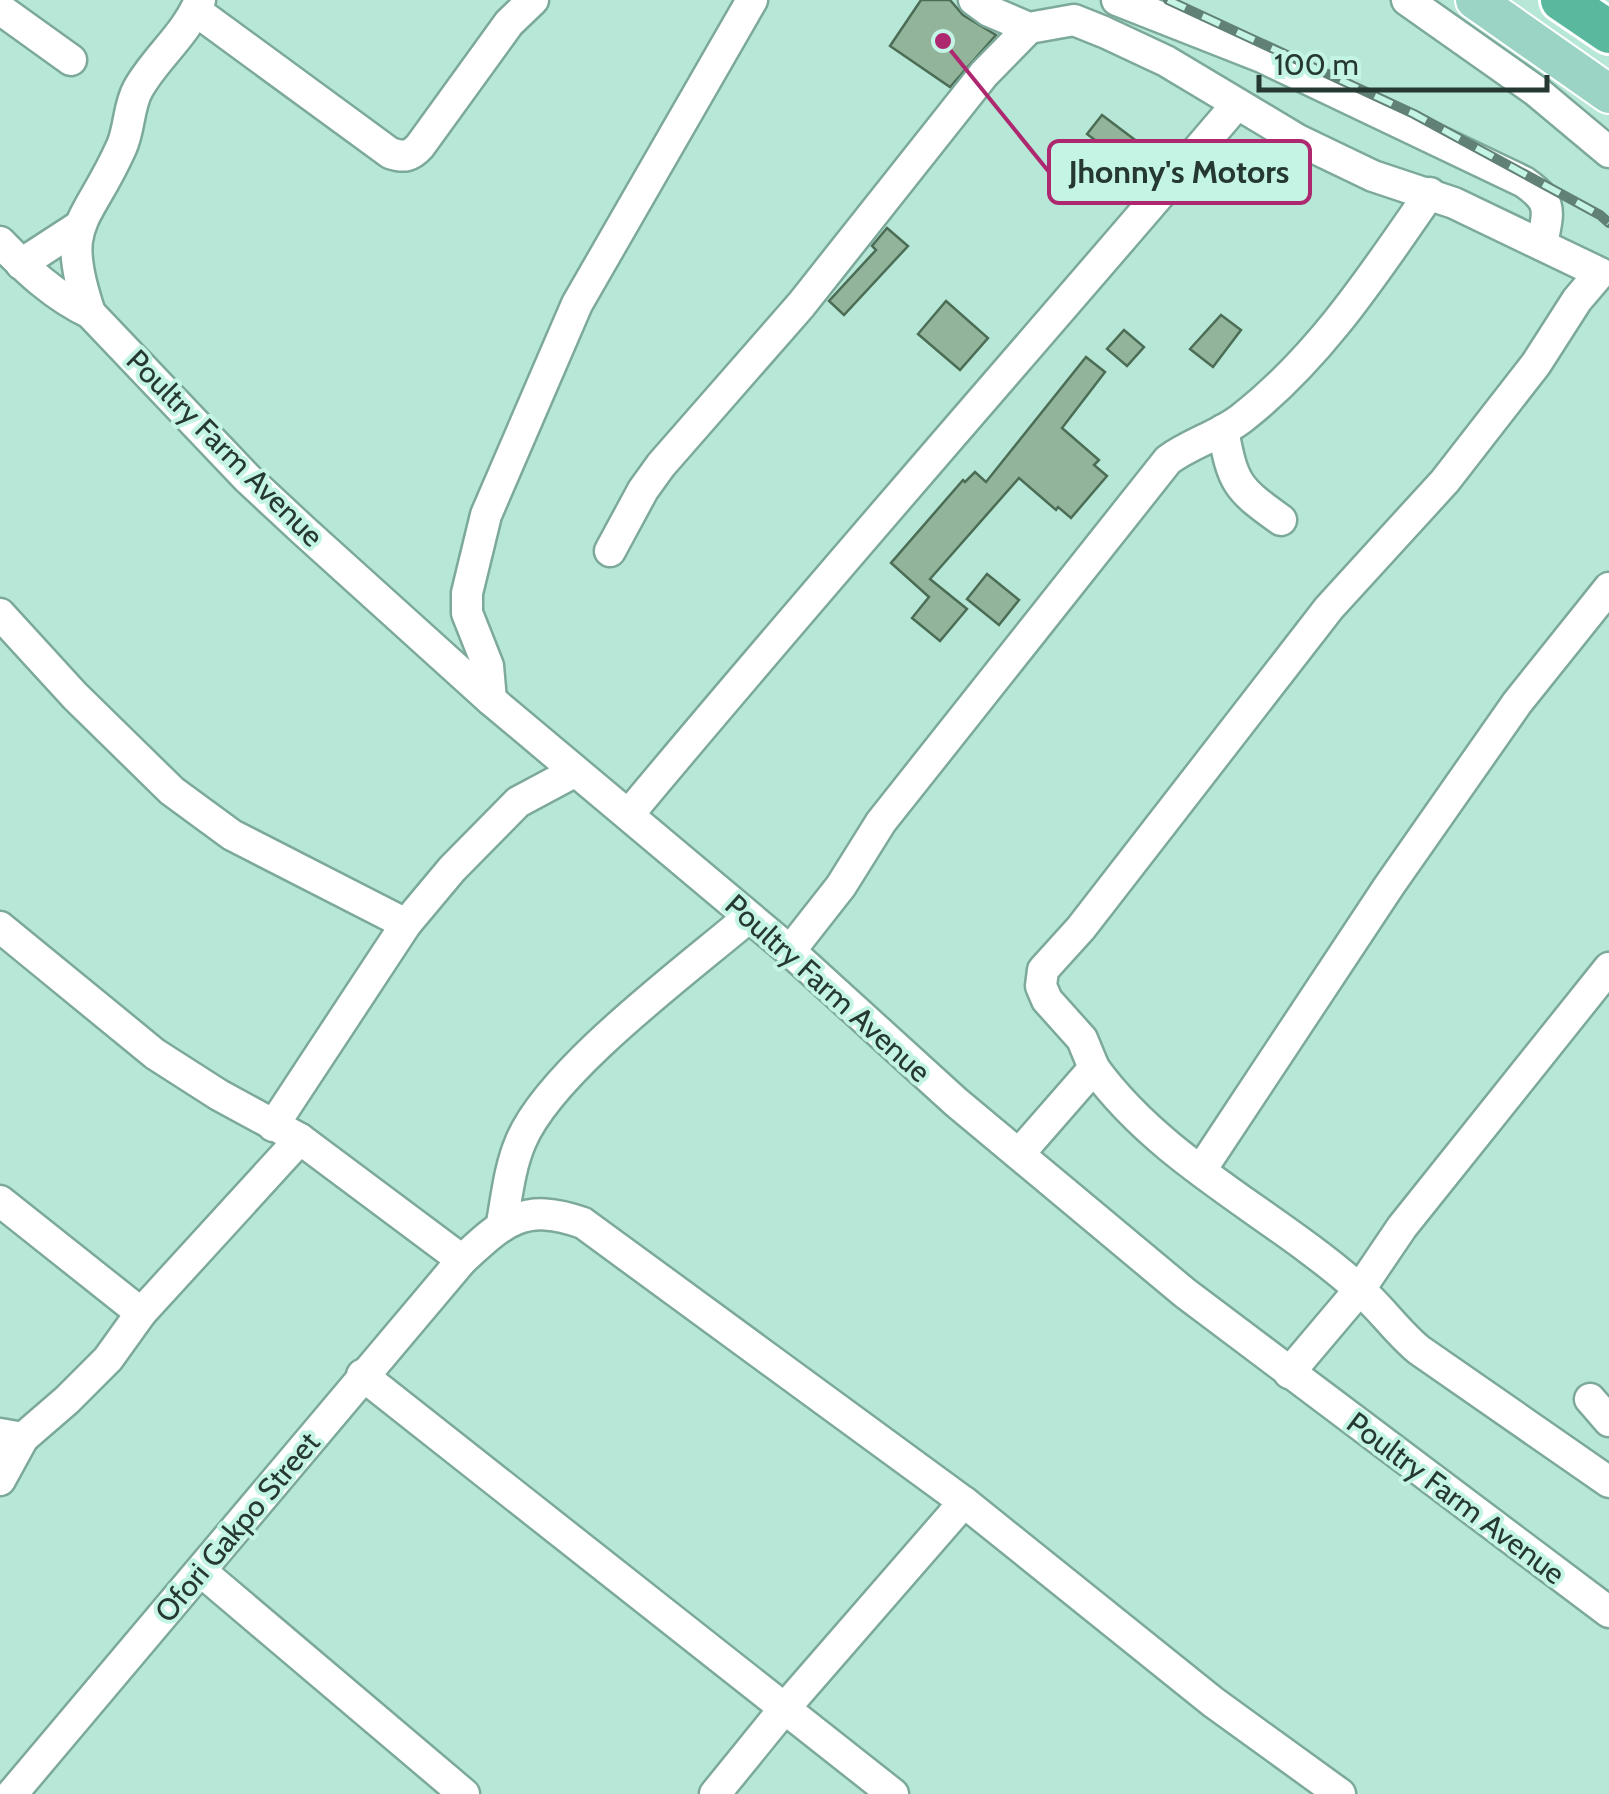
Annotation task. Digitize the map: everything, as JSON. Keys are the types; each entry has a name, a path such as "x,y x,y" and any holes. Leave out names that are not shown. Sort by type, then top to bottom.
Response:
{"highway":[{"path":"1562,0 1609,32"}],"main road":[{"path":"1475,0 1609,94"}],"street":[{"path":"90,313 74,250 78,227 124,143 136,92 198,5 400,157 416,151 509,23 533,0"},
{"path":"491,700 488,666 467,614 486,515 577,304 752,0"},
{"path":"974,0 1028,28 1074,20 1104,32 1166,61 1298,140 1373,176 1430,193 1604,276 1577,300 1536,364 1445,481 1328,608 1081,928 1043,970 1041,986 1048,1000 1082,1039 1094,1068 1138,1120 1360,1290 1396,1331 1420,1350 1609,1482"},
{"path":"1104,32 1118,0 1262,58 1524,182 1544,196 1548,209 1542,244"},
{"path":"1408,0 1536,92 1609,152"},
{"path":"0,8 71,60"},
{"path":"610,551 643,490 662,465 802,304 984,74 1028,28"},
{"path":"629,814 1237,104"},
{"path":"790,951 841,886 881,822 1168,460 1188,445 1238,421 1314,351 1360,294 1430,193"},
{"path":"22,264 78,227"},
{"path":"0,242 61,298 90,313"},
{"name":"Poultry Farm Avenue","path":"90,313 247,478 491,700 790,951 1019,1154 1185,1294 1609,1612"},
{"path":"1223,430 1238,484 1245,494 1281,520"},
{"path":"1201,1170 1356,934 1517,703 1609,588"},
{"path":"0,614 75,696 172,791 232,836 406,924"},
{"path":"0,1480 11,1436 68,1400 108,1358 286,1132 406,924 482,835 518,802 574,772"},
{"path":"749,916 588,1056 547,1100 521,1139 502,1222 535,1215 561,1215 583,1224 964,1502 1212,1702 1340,1794"},
{"path":"0,927 155,1054 286,1132 462,1260"},
{"path":"1289,1372 1360,1290 1412,1214 1609,968"},
{"path":"1019,1154 1094,1068"},
{"path":"0,1200 142,1313"},
{"name":"Ofori Gakpo Street","path":"12,1794 202,1572 362,1375 462,1260 502,1222"},
{"path":"362,1375 893,1794"},
{"path":"715,1794 964,1502"},
{"path":"202,1572 464,1794"}],"building":[{"path":"921,0 950,0 963,15 996,35 950,87 890,46"},
{"path":"1102,115 1163,161 1148,180 1087,134"},
{"path":"887,228 908,246 844,315 829,301 876,250 872,246"},
{"path":"946,301 988,338 960,370 918,334"},
{"path":"1221,315 1241,330 1213,367 1190,349"},
{"path":"1124,330 1144,347 1127,366 1107,349"},
{"path":"1086,357 1105,372 1062,428 1099,460 1094,465 1107,476 1071,518 1019,478 930,579 967,609 940,641 912,618 929,597 891,563 963,480 975,472 986,482"},
{"path":"987,574 1019,600 999,625 967,599"}],"railway":[{"path":"1168,0 1414,114 1609,223"}],"place":[{"name":"Jhonny's Motors","path":"943,41"}]}
